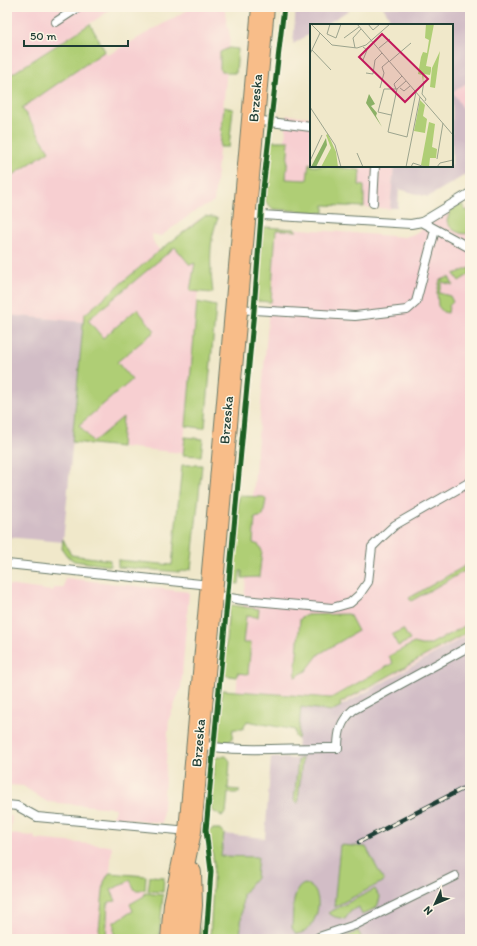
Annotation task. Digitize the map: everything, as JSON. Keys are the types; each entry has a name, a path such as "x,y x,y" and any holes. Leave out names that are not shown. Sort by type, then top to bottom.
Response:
{"main road":[{"name":"Brzeska","path":"172,939 175,904 189,833 198,745 263,7"},
{"name":"Brzeska","path":"188,939 191,904 189,833"}],"lane":[{"path":"56,22 79,7"},
{"path":"253,120 310,127"},
{"path":"373,202 375,167"},
{"path":"244,214 404,225 422,222 470,193"},
{"path":"422,222 470,248"},
{"path":"236,309 355,316 407,310 416,302 435,230"},
{"path":"7,564 211,590 243,600 332,608 350,603 359,595 368,582 372,547 383,536 394,526 470,482"},
{"path":"198,745 241,749 297,747 338,748 338,731 344,718 353,710 470,646"},
{"path":"7,805 17,806 37,817 189,833"},
{"path":"319,939 319,937 355,925 455,876"}],"shaded area":[{"path":"7,7 107,7 109,11 7,77"},
{"path":"193,7 224,7 230,37 214,202 197,210 161,236 152,234 153,242 160,251 200,218 198,290 183,453 72,442 84,322 7,315 7,179 49,151 22,108 105,51 108,55"},
{"path":"296,7 354,7 327,24 310,24 310,34 293,44"},
{"path":"383,7 470,7 470,81 453,92 453,24 393,24"},
{"path":"470,81 470,120 453,92"},
{"path":"453,92 470,120 470,172 428,197 399,189 398,208 390,208 394,167 453,167"},
{"path":"287,115 310,117 310,167 394,167 390,209 280,201"},
{"path":"461,203 465,209 470,206 470,634 298,728 236,695 276,227 404,237 414,234"},
{"path":"7,315 84,322 63,542 7,537"},
{"path":"65,578 189,592 181,688 169,719 162,823 113,817 115,808 47,802 23,786 7,785 7,585 53,591 54,588 64,588"},
{"path":"470,634 470,939 214,939 223,834 265,838 271,757 296,759 301,707 332,711"},
{"path":"7,816 12,816 10,834 34,836 35,839 112,846 110,873 146,876 140,939 64,939 7,934"}],"green space":[{"path":"90,24 105,51 22,108 49,151 7,179 7,77"},
{"path":"229,48 238,49 236,73 227,73 220,70 220,52"},
{"path":"224,107 233,109 229,147 220,147"},
{"path":"270,141 289,141 286,179 307,180 309,163 310,167 338,167 360,170 359,185 364,186 364,207 324,205 324,213 273,209 265,201"},
{"path":"461,203 466,211 470,209 470,233 467,234 456,232 447,221 450,211"},
{"path":"205,216 218,218 211,246 213,293 190,291 195,263 190,265 175,247 88,320 103,338 137,309 155,331 117,362 132,380 79,425 93,442 123,417 121,447 72,442 84,315 159,251"},
{"path":"265,227 295,229 297,231 276,230 271,302 256,301 262,229"},
{"path":"470,268 470,274 459,281 454,274"},
{"path":"449,277 453,285 442,282 439,293 450,296 453,302 449,306 448,313 443,312 438,306 437,292 440,280"},
{"path":"197,302 216,306 205,427 202,428 186,426"},
{"path":"185,437 203,439 201,456 183,455"},
{"path":"182,465 202,465 191,569 179,572 118,567 118,560 172,565"},
{"path":"240,496 264,497 266,500 263,516 255,518 253,543 259,545 262,551 259,577 242,578 242,571 240,571 239,584 231,583"},
{"path":"63,539 71,555 110,560 110,566 74,561 67,556 62,549"},
{"path":"470,563 470,568 411,601 409,598"},
{"path":"231,605 259,609 258,617 246,616 243,643 251,643 248,674 237,673 237,677 223,675 229,607"},
{"path":"349,614 358,631 319,654 306,671 295,677 300,619 304,615"},
{"path":"470,623 470,631 340,703 341,706 332,711 301,707 298,739 295,737 295,730 247,721 243,729 233,729 232,739 229,742 224,743 217,739 222,690 331,698 393,663 389,656 414,643 429,645"},
{"path":"403,629 410,640 398,646 392,635"},
{"path":"226,756 230,761 228,789 239,790 239,793 228,793 226,813 222,816 211,810 215,758"},
{"path":"302,758 297,803 294,801 298,760"},
{"path":"213,829 220,829 224,834 221,856 258,857 256,878 243,894 240,939 217,937 216,939 210,939 214,864 209,831"},
{"path":"340,845 366,847 384,881 334,907"},
{"path":"109,873 146,876 145,890 135,890 130,880 111,890 116,901 108,902 106,939 98,939 104,882"},
{"path":"150,876 164,877 163,892 148,891"},
{"path":"305,884 312,888 316,894 318,902 317,910 315,919 310,926 304,932 296,934 292,928 295,896 300,886"},
{"path":"375,889 380,898 377,907 362,915 359,907 351,911 345,919 335,917 328,913"},
{"path":"145,893 163,895 159,939 114,939 114,922 133,911 130,904 144,896"},
{"path":"205,917 204,939 199,939 203,918"},
{"path":"358,931 362,939 343,939"}],"railway":[{"path":"359,842 470,785"}],"cycle path":[{"path":"206,939 211,871 206,830 254,310 263,189 284,7"}]}
